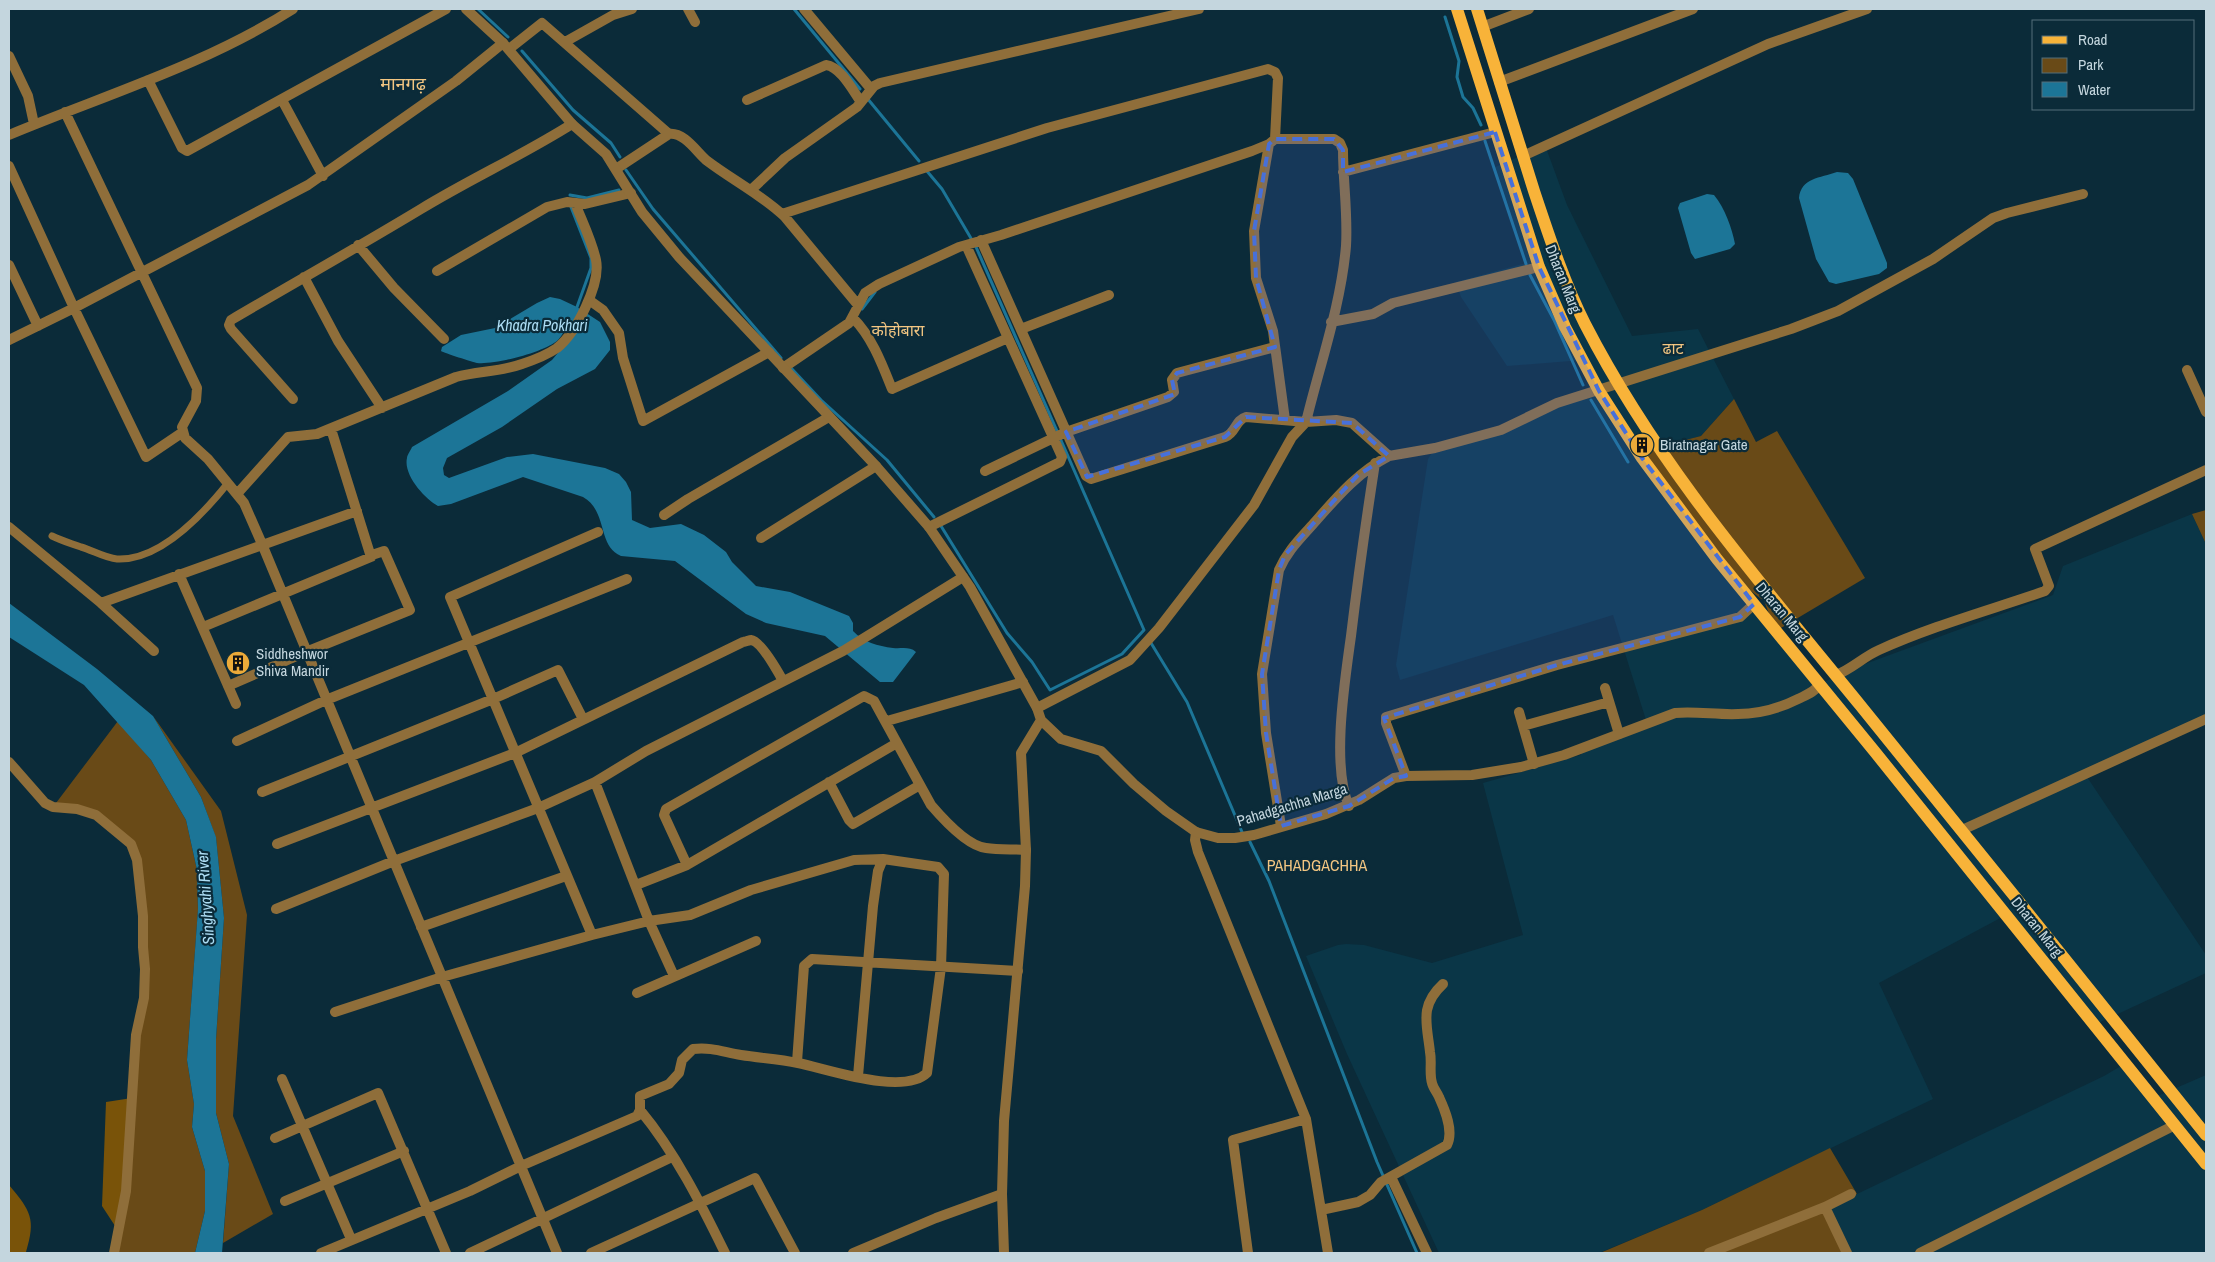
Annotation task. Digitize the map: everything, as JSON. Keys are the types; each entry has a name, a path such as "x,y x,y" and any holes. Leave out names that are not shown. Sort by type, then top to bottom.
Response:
{"main road":[{"name":"Dharan Marg","path":"1457,9 1539,267 1599,391 1642,458 1717,559 1820,684 2206,1164"},
{"name":"Dharan Marg","path":"1477,9 1558,261 1583,320 1618,385 1659,450 1728,542 2206,1135"}],"street":[{"path":"9,135 182,68 262,29 293,9"},
{"path":"148,80 185,151 282,100 446,9"},
{"name":"Pahadgachha Marga","path":"466,9 506,46 572,124 606,154 642,212 679,258 876,466 929,528 963,577 1023,682 1037,708 1041,720 1060,739 1102,751 1134,784 1166,811 1196,832 1218,838 1254,835 1349,806 1394,778 1406,776 1472,775 1534,764 1564,755 1675,713 1739,714 1772,709 1806,695 1817,689 1820,684"},
{"path":"565,42 611,12 632,9"},
{"path":"688,9 695,22"},
{"path":"804,9 871,89"},
{"path":"751,190 785,158 857,107 871,89 880,82 1156,14 1199,9"},
{"path":"1482,27 1529,9"},
{"path":"1500,82 1693,9"},
{"path":"1523,156 1768,44 1867,9"},
{"path":"9,340 74,308 323,176 542,22 670,134 680,136 707,160 771,204 782,214 858,305"},
{"path":"9,56 28,96 34,124"},
{"path":"747,100 826,65 831,66 840,73 861,102"},
{"path":"782,214 1047,128 1268,69 1275,72 1278,78 1272,141 1254,231 1256,278 1273,331 1285,420"},
{"path":"282,100 323,176"},
{"path":"65,112 197,388 196,401 182,427 185,438 208,459 244,503 557,1253"},
{"path":"293,399 231,329 231,320 358,245 528,151 572,124"},
{"path":"1343,172 1496,132"},
{"path":"616,170 670,134"},
{"path":"783,368 842,329 853,318 865,293 879,284 966,245 1010,232 1272,141 1334,138 1340,143 1343,150 1347,225 1346,248 1331,322 1306,422 1292,437 1254,505 1159,628 1130,660 1037,708"},
{"path":"9,166 74,308 146,457 183,432"},
{"path":"437,271 547,207 559,203 585,204 631,193"},
{"path":"1281,826 1266,733 1262,674 1280,570 1285,555 1358,475 1389,456 1471,439 1501,430 1558,403 1791,329 1838,311 1933,259 1993,218 2083,194"},
{"path":"237,494 288,436 317,434 456,377 493,372 539,357 561,344 588,303 596,280 596,259 575,203"},
{"path":"981,240 1086,476 1091,479 1225,438 1232,433 1242,419 1306,422 1336,420 1352,423 1389,456"},
{"path":"358,245 394,288 444,340"},
{"path":"929,528 1060,462 1062,458 966,245"},
{"path":"9,265 38,326"},
{"path":"1331,322 1373,314 1393,303 1539,267"},
{"path":"304,277 338,341 382,408"},
{"path":"1021,329 1109,295"},
{"path":"588,303 603,310 619,333 623,358 643,421 768,352"},
{"path":"853,318 861,326 880,358 892,389 1008,338"},
{"path":"985,471 1066,432 1168,397 1174,392 1172,378 1176,373 1275,347"},
{"path":"2187,370 2206,412"},
{"path":"664,514 829,417"},
{"path":"331,429 372,555"},
{"path":"1349,806 1343,793 1341,769 1342,702 1375,463"},
{"path":"761,538 876,466"},
{"path":"1836,675 1846,671 1861,659 1891,645 2045,591 2049,586 2035,549 2206,470"},
{"path":"52,536 116,559 155,550 172,539 228,483"},
{"path":"101,603 357,510"},
{"path":"9,527 101,603 154,651"},
{"path":"592,935 450,597 598,532"},
{"path":"202,628 367,560 372,555 384,550 410,610 228,686"},
{"path":"179,574 236,704"},
{"path":"276,909 394,861 538,808 595,782 646,751 843,651 963,577"},
{"path":"236,741 326,700 627,579"},
{"path":"1406,776 1386,723 1386,717 1557,666 1740,617 1754,604"},
{"path":"277,844 515,754 583,719 751,640 756,642 774,664 783,681"},
{"path":"262,792 493,700 558,670 583,719"},
{"path":"887,722 1023,682"},
{"path":"1605,688 1619,734"},
{"path":"687,865 664,815 666,809 864,696 872,698 887,722 931,805 940,816 977,845 985,848 1026,850"},
{"path":"1523,726 1609,702"},
{"path":"1519,712 1534,764"},
{"path":"1962,830 2206,719"},
{"path":"1004,1253 1002,1194 1004,1121 1008,1059 1018,971 1026,850 1021,753 1041,720"},
{"path":"636,885 687,865 897,743"},
{"path":"9,762 45,803 54,807 78,809 96,814 131,844 137,860 143,916 144,998 136,1035 126,1191 114,1253"},
{"path":"595,782 649,921 674,976"},
{"path":"829,782 853,824 920,785"},
{"path":"1196,832 1195,840 1198,852 1306,1119 1328,1253"},
{"path":"858,1076 878,871 882,859"},
{"path":"321,1253 470,1191 521,1166 637,1116 640,1110 640,1096 669,1084 680,1073 682,1060 692,1049 709,1047 739,1055 797,1062 880,1081 910,1082 922,1078 927,1073 941,967 944,874 938,867 882,859 854,860 751,890 690,915 649,921 592,935 442,977 335,1012"},
{"path":"422,928 566,876"},
{"path":"637,992 756,941"},
{"path":"797,1062 804,966 812,960 1018,971"},
{"path":"1321,1210 1358,1202 1370,1195 1381,1182 1442,1148 1449,1140 1451,1134 1447,1120 1432,1084 1431,1053 1425,1022 1427,1008 1435,991 1443,984"},
{"path":"282,1079 351,1239"},
{"path":"275,1138 378,1093 446,1253"},
{"path":"640,1110 652,1124 700,1203 723,1253"},
{"path":"1248,1253 1233,1140 1306,1119"},
{"path":"1920,1253 2175,1125"},
{"path":"285,1201 404,1151"},
{"path":"470,1253 672,1157"},
{"path":"1391,1176 1427,1253"},
{"path":"591,1253 755,1178 795,1253"},
{"path":"853,1253 936,1218 1002,1194"},
{"path":"1709,1253 1825,1207 1851,1194"},
{"path":"1825,1207 1847,1253"}],"highlighted area":[{"path":"1495,132 1539,267 1599,391 1642,458 1754,604 1740,617 1557,665 1384,718 1406,776 1394,778 1349,806 1281,826 1266,733 1262,674 1279,570 1285,555 1358,475 1389,456 1352,423 1246,417 1225,437 1087,477 1066,432 1175,394 1172,380 1177,373 1275,347 1256,278 1254,231 1269,144 1275,139 1334,139 1343,150 1343,172"}],"shaded area":[{"path":"1545,145 1567,205 1632,336 1698,329 1734,399 1701,436 1639,452 1820,684 1846,671 2053,595 2063,566 2192,514 2206,544 2206,715 2083,771 2206,955 2206,973 2094,1025 2006,915 1879,983 1933,1099 1702,1210 1599,1253 1439,1253 1347,1054 1306,956 1338,945 1364,945 1432,963 1523,935 1483,783 1581,755 1579,745 1646,720 1613,615 1400,680 1396,665 1428,459 1435,448 1599,391 1583,360 1507,366 1461,297 1456,282 1526,263 1493,168"},
{"path":"2126,1063 2153,1098 2206,1075 2206,1253 1847,1253 1825,1207 1857,1194 2104,1076"},
{"path":"132,1098 119,1232 102,1206 106,1102"},
{"path":"9,1185 30,1216 31,1231 26,1252 9,1253"}],"green space":[{"path":"1734,399 1756,442 1777,431 1865,578 1776,631 1764,601 1731,576 1638,452 1701,436"},
{"path":"2206,510 2206,544 2192,514"},
{"path":"153,716 221,811 247,915 233,1116 273,1214 223,1243 229,1164 216,1113 216,1039 224,918 216,838 201,797"},
{"path":"118,721 151,760 186,820 197,870 198,910 187,1060 194,1104 192,1127 205,1171 205,1211 195,1253 114,1253 145,969 131,844 96,815 53,807"},
{"path":"1830,1148 1857,1194 1825,1207 1847,1253 1600,1253 1702,1210"}],"water":[{"path":"1837,172 1848,173 1853,179 1887,263 1887,268 1879,274 1836,284 1829,282 1816,259 1799,198 1803,186 1807,183"},
{"path":"1707,194 1714,195 1725,212 1735,244 1730,249 1695,259 1691,253 1678,208 1680,203"},
{"name":"Khadra Pokhari","path":"550,297 560,299 577,307 600,322 610,342 610,350 595,369 557,389 502,427 447,458 443,468 444,475 449,478 507,457 533,454 605,468 619,474 631,492 632,520 650,528 681,524 704,535 726,552 732,562 756,586 790,592 849,616 853,623 853,631 871,643 893,648 908,648 916,652 893,682 880,682 825,636 766,623 746,614 675,561 621,556 608,545 596,511 591,503 583,497 523,477 451,504 438,506 421,492 408,472 407,457 412,447 508,391 552,360 577,330 574,323 569,324 558,340 552,345 519,357 495,362 477,363 443,352 441,351 442,347 461,335 495,328"},
{"name":"Singhyahi River","path":"9,603 97,669 153,716 201,797 216,837 224,918 216,1039 216,1113 229,1164 222,1253 195,1253 205,1211 205,1171 192,1127 194,1104 187,1060 198,909 197,870 186,820 151,760 84,685 9,637"}],"waterway":[{"path":"478,9 508,37"},
{"path":"794,9 860,89"},
{"path":"1445,17 1459,61 1457,77 1463,97 1473,108 1481,125"},
{"path":"522,51 573,110 611,143 620,157"},
{"path":"867,98 919,161"},
{"path":"1485,141 1526,264"},
{"path":"626,170 653,209 781,358"},
{"path":"926,170 942,189 972,240"},
{"path":"570,195 587,198 619,190"},
{"path":"571,207 591,258 591,268 577,307"},
{"path":"976,247 1057,431"},
{"path":"1530,275 1554,320 1583,385"},
{"path":"862,309 875,292"},
{"path":"791,368 821,400 887,460 934,517"},
{"path":"1591,400 1628,462"},
{"path":"941,526 1007,633 1032,662 1050,690 1122,654 1144,630 1060,438"},
{"path":"1151,643 1187,702 1242,832"},
{"path":"1250,842 1269,881 1377,1162 1417,1253"}],"place":[{"name":"Biratnagar Gate","path":"1642,445"},
{"name":"Siddheshwor Shiva Mandir","path":"238,663"}],"district":[{"name":"मानगढ़","path":"403,84"},
{"name":"कोहोबारा","path":"898,330"},
{"name":"ढाट","path":"1673,348"},
{"name":"PAHADGACHHA","path":"1317,865"}]}
